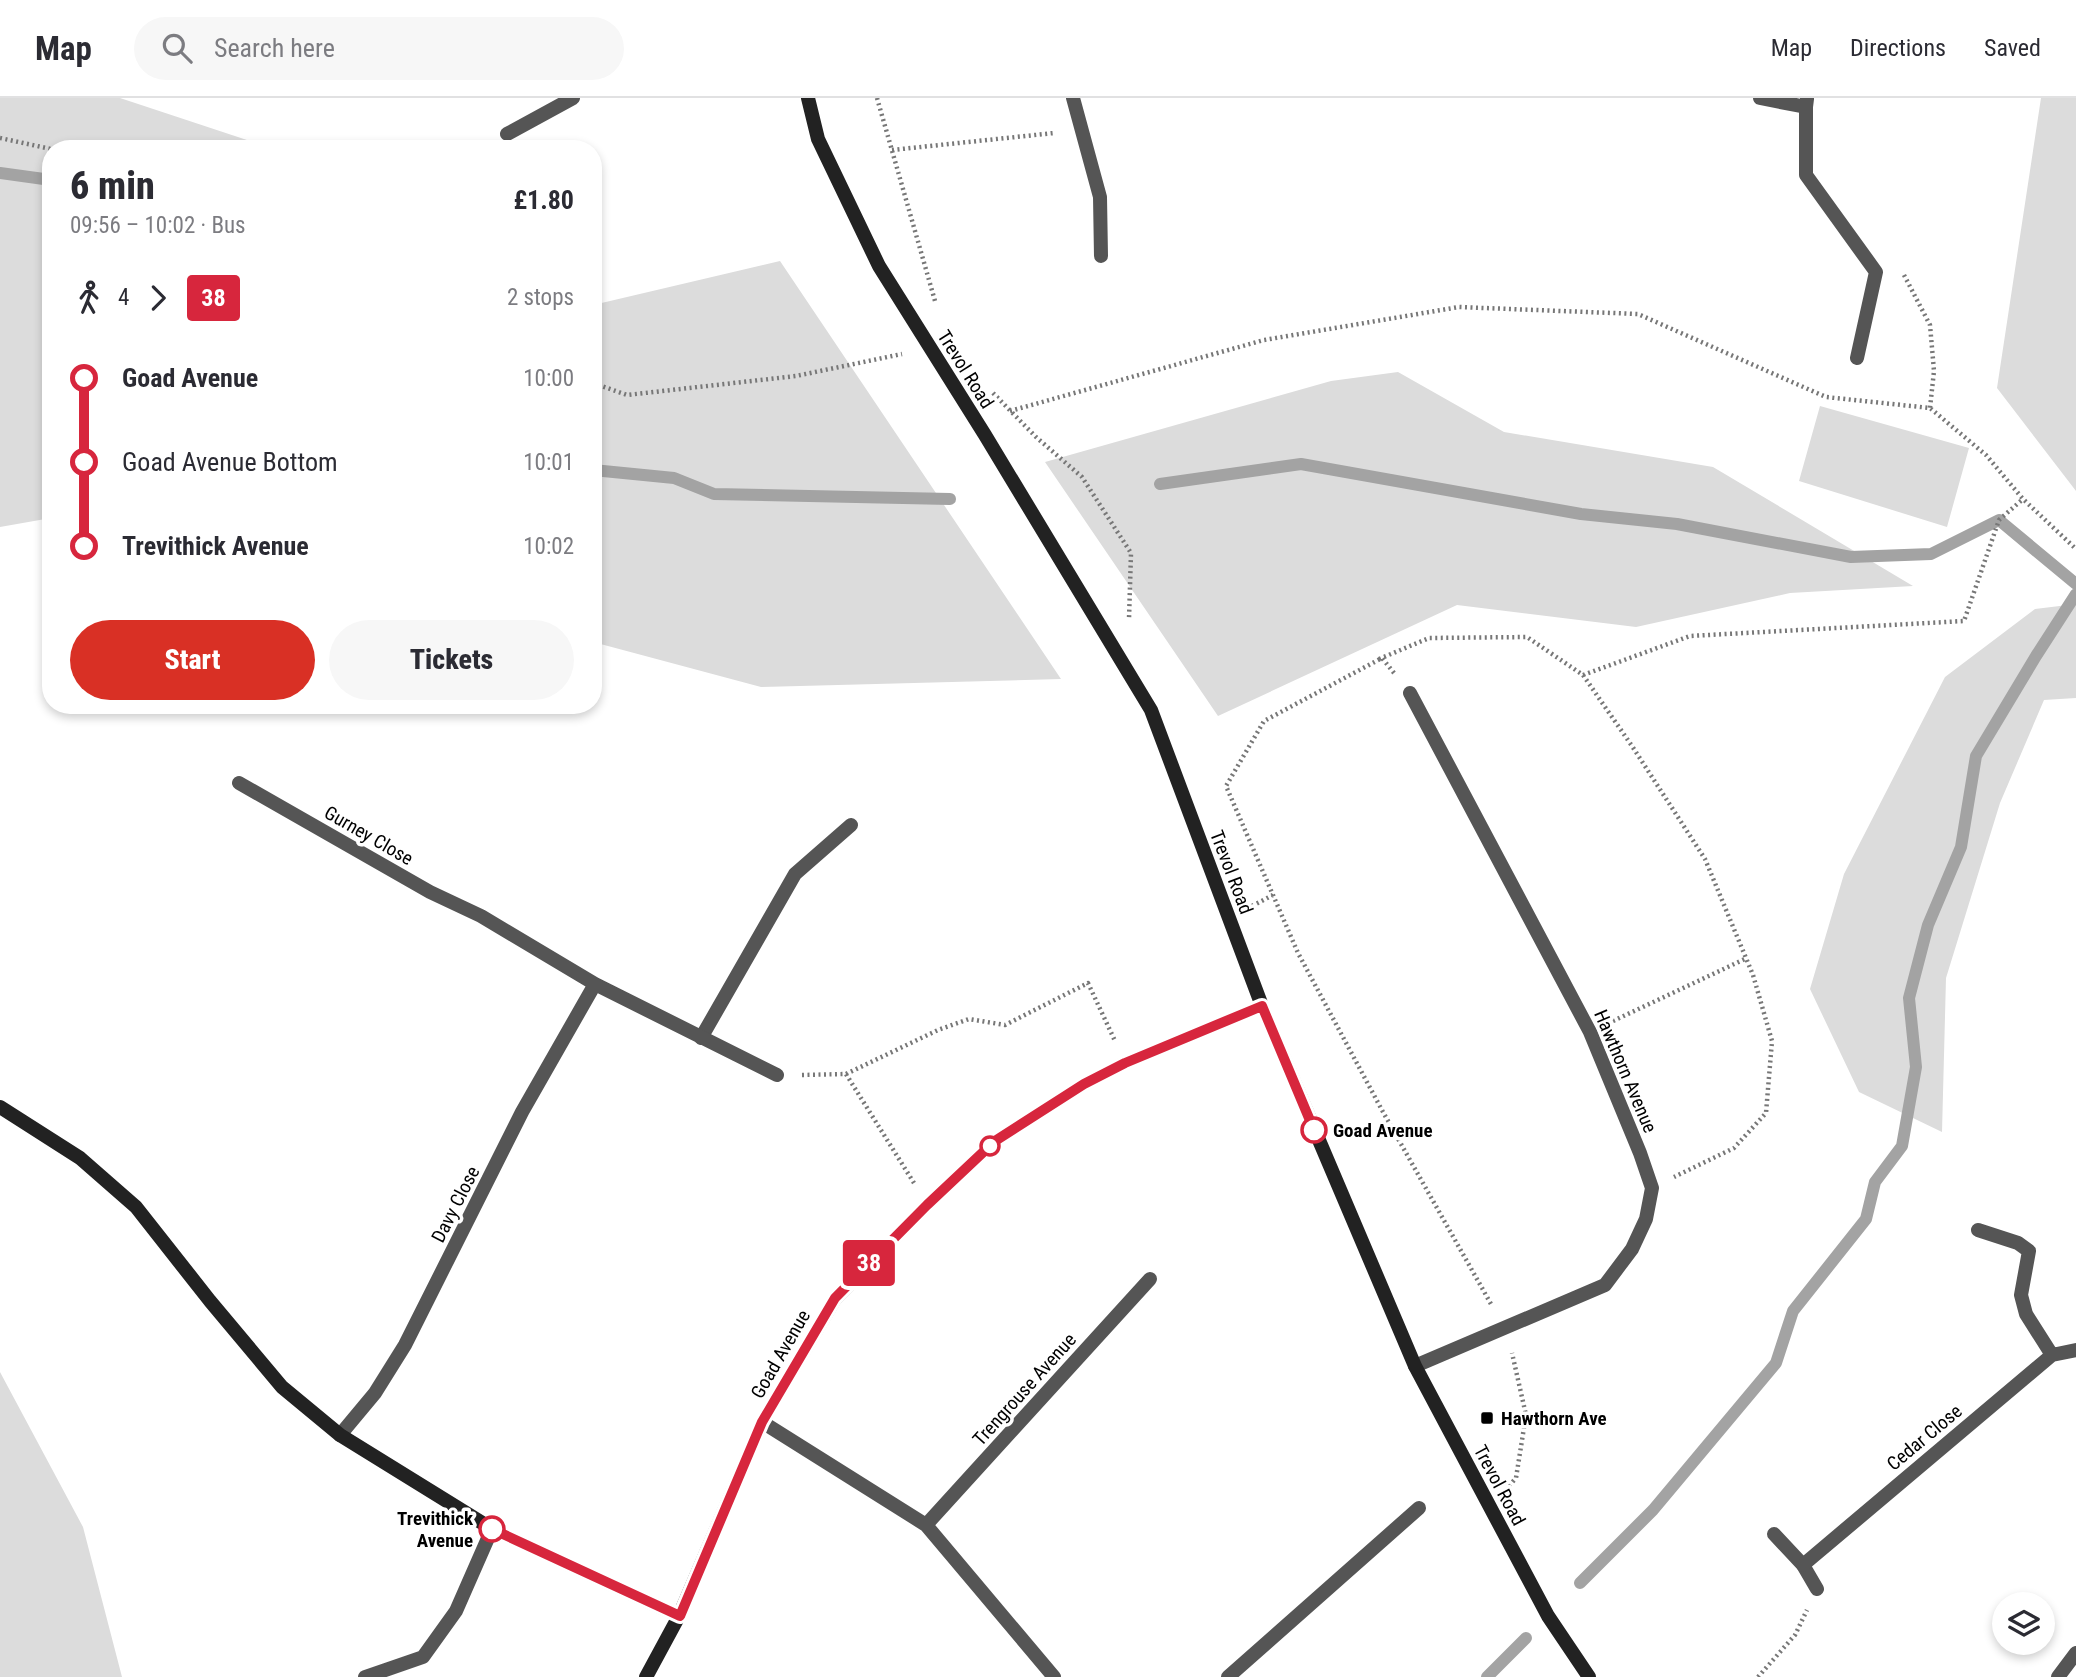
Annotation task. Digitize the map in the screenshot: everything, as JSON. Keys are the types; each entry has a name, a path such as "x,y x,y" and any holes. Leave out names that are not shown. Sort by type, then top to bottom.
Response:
{"street":[{"path":"507,134 573,98"},
{"name":"Trevol Road","path":"808,98 818,139 879,267 1151,710 1262,1006 1415,1366 1548,1616 1589,1677"},
{"path":"1073,98 1100,197 1101,256"},
{"path":"1760,98 1806,102 1807,175 1876,272 1857,358"},
{"name":"Hawthorn Avenue","path":"1410,693 1590,1032 1652,1188"},
{"name":"Gurney Close","path":"239,783 430,892 481,916 595,984"},
{"path":"701,1038 795,874 851,825"},
{"path":"595,984 777,1075"},
{"name":"Davy Close","path":"340,1435 375,1394 405,1345 522,1112 595,984"},
{"name":"Goad Avenue","path":"646,1677 680,1616 762,1422 835,1298 995,1141 1084,1084 1125,1063 1262,1006"},
{"path":"0,1107 80,1158 136,1208 209,1301 282,1387 340,1435 492,1529 680,1616"},
{"path":"1415,1366 1605,1285 1632,1249 1646,1219 1652,1188"},
{"path":"1978,1230 2018,1243 2029,1251 2021,1295 2026,1314 2052,1355"},
{"name":"Trengrouse Avenue","path":"926,1525 1150,1279"},
{"name":"Cedar Close","path":"1803,1565 2052,1355 2076,1350"},
{"path":"762,1422 926,1525 1054,1677"},
{"path":"1228,1677 1419,1508"},
{"path":"365,1677 423,1657 456,1611 492,1529"},
{"path":"1774,1534 1803,1565 1817,1589"},
{"path":"2058,1677 2076,1654"}],"path":[{"path":"877,98 936,306"},
{"path":"892,150 1082,130"},
{"path":"0,138 42,147"},
{"path":"1876,272 1899,264 1930,326 1934,371 1930,408"},
{"path":"1112,646 1129,618 1131,553 1082,477 1035,437 1010,411 1264,340 1459,307 1638,314 1826,397 1930,408 1986,455 2023,499 2076,549"},
{"path":"602,386 627,395 796,376 930,348"},
{"path":"1583,675 1690,636 1964,621 1999,520 2023,499"},
{"path":"1489,1507 1516,1478 1526,1415 1505,1328 1383,1112 1298,953 1226,786 1264,721 1379,660 1429,638 1527,637 1583,675 1705,859 1747,958 1772,1041 1766,1113 1734,1148 1652,1188"},
{"path":"1379,660 1382,658 1410,693"},
{"path":"1590,1032 1747,958"},
{"path":"777,1075 846,1074 938,1030 969,1019 1005,1026 1088,983 1125,1063"},
{"path":"846,1074 927,1205"},
{"path":"1758,1677 1795,1635 1817,1589"}],"shaded area":[{"path":"0,98 120,98 247,140 42,140 42,520 0,527"},
{"path":"2041,98 2076,98 2076,491 1997,388"},
{"path":"780,261 1061,679 761,687 602,644 602,303"},
{"path":"1398,372 1504,432 1713,467 1913,586 1790,593 1636,627 1457,605 1218,716 1045,462 1331,381"},
{"path":"1820,406 1969,448 1947,527 1799,481"},
{"path":"2076,604 2076,698 2044,700 2000,803 1946,978 1942,1132 1859,1092 1810,989 1844,874 1945,677 2035,609"},
{"path":"0,1372 83,1527 122,1677 0,1677"}],"waterway":[{"path":"0,173 42,179"},
{"path":"1160,484 1301,464 1581,514 1677,524 1851,557 1931,554 1999,520 2076,584"},
{"path":"602,471 674,478 714,494 950,499"},
{"path":"1580,1583 1653,1510 1776,1363 1793,1311 1866,1219 1875,1182 1902,1146 1916,1067 1909,998 1928,925 1961,847 1976,756 2076,594"},
{"path":"1487,1677 1526,1638"}],"bus line":[{"name":"38","path":"492,1529 680,1616 762,1422 835,1298 995,1141 1084,1084 1125,1063 1262,1006 1314,1130"}],"place":[{"name":"Goad Avenue","path":"1314,1130"},
{"name":"Hawthorn Ave","path":"1487,1418"},
{"name":"Trevithick Avenue","path":"492,1529"}]}
